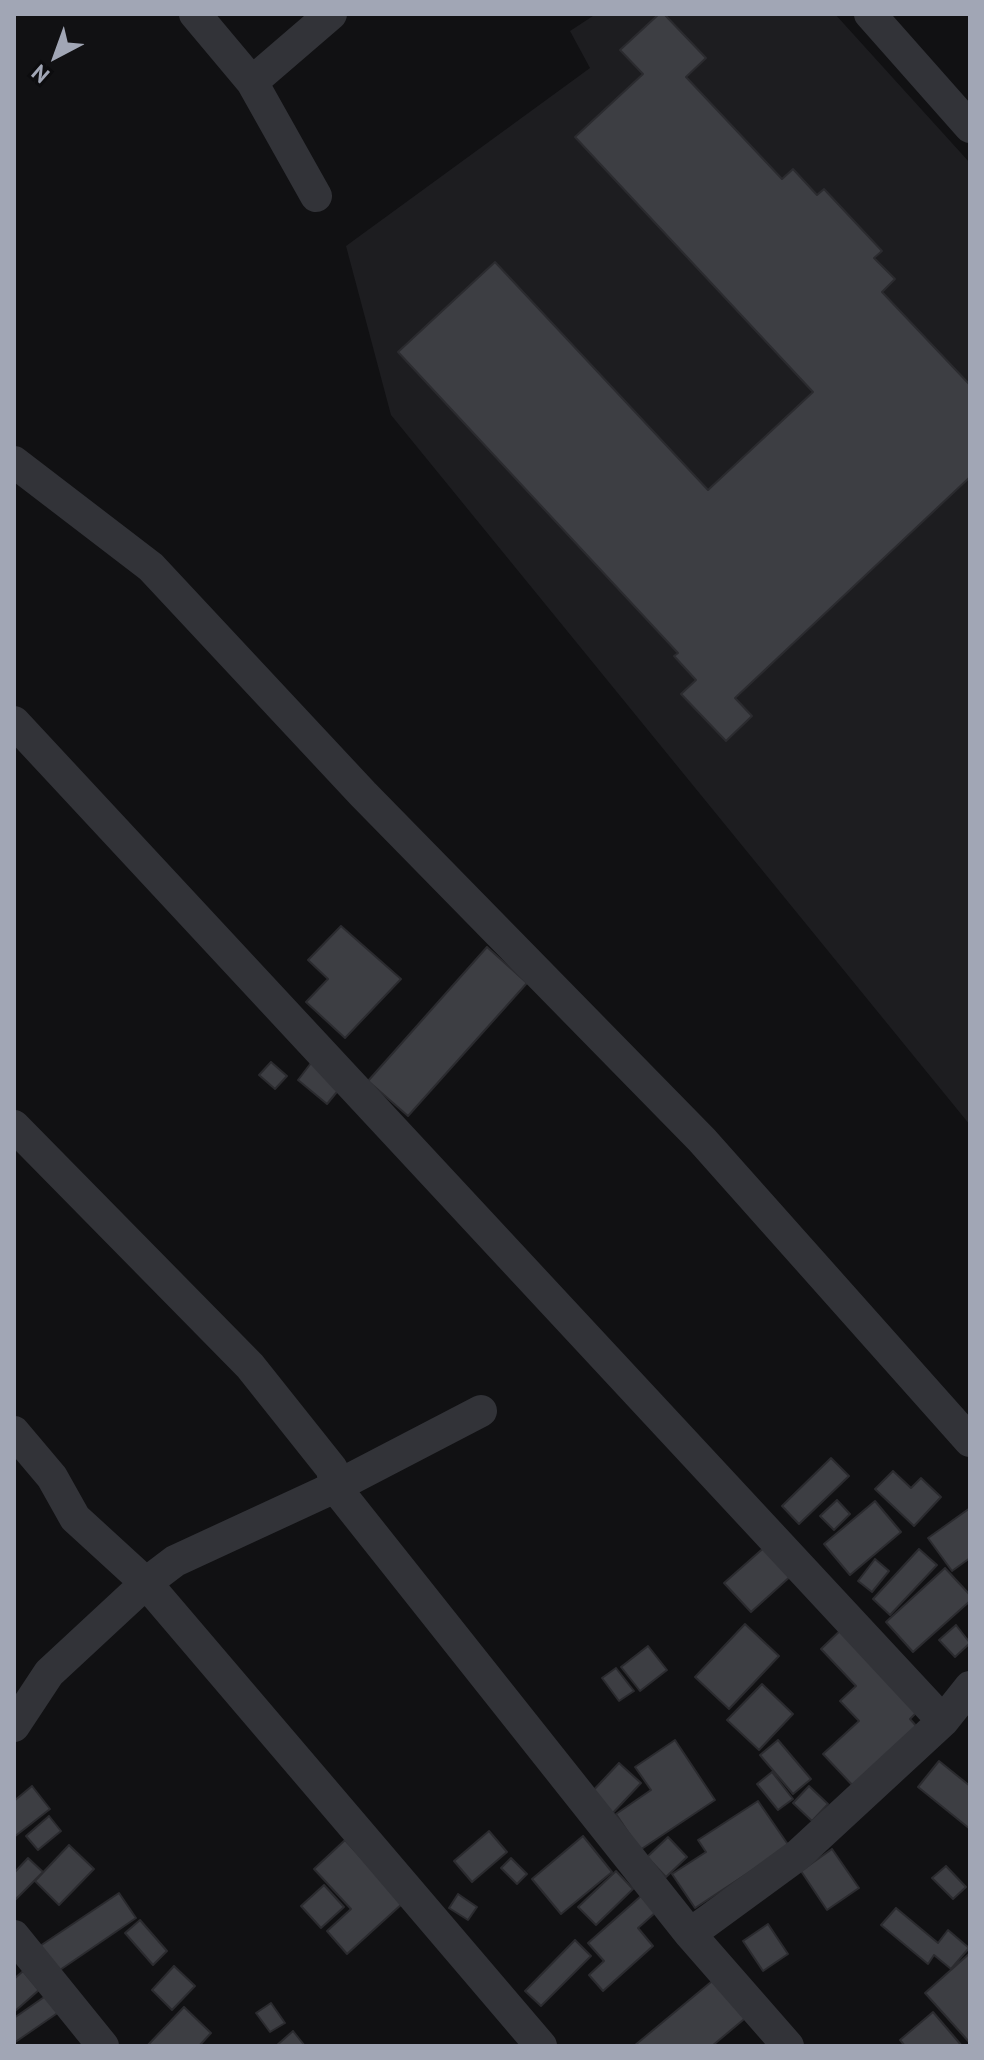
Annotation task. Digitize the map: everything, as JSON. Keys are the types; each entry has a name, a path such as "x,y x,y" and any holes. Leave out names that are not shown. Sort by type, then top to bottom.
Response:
{"street":[{"path":"195,14 252,82 316,196"},
{"path":"252,82 331,14"},
{"path":"870,14 970,127"},
{"path":"14,462 151,567 363,794 702,1140 970,1441"},
{"path":"14,722 943,1721"},
{"path":"14,1126 250,1366 332,1469 335,1487 690,1934 788,2046"},
{"path":"14,1726 49,1673 146,1583 175,1561 335,1487 481,1411"},
{"path":"14,1432 52,1477 75,1518 146,1583 541,2046"},
{"path":"690,1934 798,1855 943,1721 970,1687"},
{"path":"14,1936 103,2046"}],"shaded area":[{"path":"596,14 835,14 970,163 970,1125 391,415 346,246 590,68 570,31"}],"building":[{"path":"659,14 664,14 706,58 686,77 782,179 793,169 817,195 824,189 882,251 874,258 895,279 882,292 970,385 970,477 735,698 752,716 726,741 681,694 696,680 674,656 678,653 398,352 495,262 708,490 813,392 575,137 643,74 620,50"},
{"path":"341,926 401,979 345,1038 306,1002 328,979 308,960"},
{"path":"487,947 527,983 408,1116 368,1081"},
{"path":"271,1062 287,1076 275,1089 259,1075"},
{"path":"311,1063 341,1087 327,1104 298,1080"},
{"path":"831,1458 849,1476 799,1524 782,1506"},
{"path":"893,1471 911,1488 921,1478 941,1497 914,1526 875,1489"},
{"path":"837,1500 850,1514 834,1530 820,1516"},
{"path":"875,1501 901,1532 850,1575 824,1544"},
{"path":"970,1508 970,1558 952,1571 928,1538"},
{"path":"767,1545 793,1574 751,1612 724,1583"},
{"path":"919,1549 937,1565 890,1615 873,1599"},
{"path":"875,1559 889,1571 872,1592 858,1581"},
{"path":"945,1568 970,1595 970,1601 913,1652 886,1622"},
{"path":"745,1624 779,1656 729,1709 695,1677"},
{"path":"846,1625 923,1706 910,1719 918,1728 855,1788 823,1754 859,1721 840,1701 856,1686 821,1649"},
{"path":"956,1625 970,1643 955,1657 939,1640"},
{"path":"648,1646 667,1670 640,1691 621,1667"},
{"path":"616,1668 634,1691 619,1701 602,1678"},
{"path":"762,1684 793,1714 759,1750 727,1720"},
{"path":"675,1740 715,1800 640,1850 616,1814 651,1790 635,1767"},
{"path":"778,1740 811,1779 793,1794 760,1755"},
{"path":"939,1761 970,1786 970,1829 918,1787"},
{"path":"619,1763 641,1783 610,1816 588,1796"},
{"path":"772,1772 793,1799 778,1810 757,1784"},
{"path":"32,1786 50,1809 14,1837 14,1801"},
{"path":"809,1786 828,1804 812,1821 793,1803"},
{"path":"758,1801 789,1846 695,1908 672,1874 706,1852 698,1840"},
{"path":"49,1816 61,1831 38,1850 26,1836"},
{"path":"489,1831 507,1852 472,1882 454,1861"},
{"path":"583,1836 612,1872 561,1914 532,1879"},
{"path":"668,1837 687,1857 666,1877 647,1857"},
{"path":"345,1840 403,1903 347,1954 327,1931 351,1909 314,1869"},
{"path":"69,1845 94,1869 59,1905 35,1881"},
{"path":"832,1849 859,1888 827,1910 801,1871"},
{"path":"28,1858 43,1872 14,1901 14,1873"},
{"path":"511,1858 527,1874 517,1884 501,1868"},
{"path":"946,1866 966,1887 953,1899 932,1878"},
{"path":"616,1871 633,1889 596,1925 578,1907"},
{"path":"324,1885 344,1907 321,1928 301,1906"},
{"path":"119,1893 136,1918 57,1972 40,1946"},
{"path":"458,1894 477,1907 468,1920 449,1908"},
{"path":"641,1896 656,1912 638,1928 653,1946 603,1991 589,1975 604,1961 588,1943"},
{"path":"896,1908 938,1943 948,1930 969,1948 951,1969 934,1955 928,1964 881,1925"},
{"path":"140,1920 167,1951 153,1965 125,1933"},
{"path":"768,1924 788,1954 763,1971 743,1941"},
{"path":"575,1940 591,1956 541,2006 525,1991"},
{"path":"970,1953 970,2043 925,1993"},
{"path":"174,1966 195,1986 172,2010 152,1990"},
{"path":"23,1971 39,1990 14,2012 14,1979"},
{"path":"717,1977 749,2015 712,2046 634,2046"},
{"path":"47,1995 59,2012 14,2043 14,2018"},
{"path":"271,2003 285,2023 270,2032 256,2013"},
{"path":"184,2007 211,2033 199,2046 147,2046"},
{"path":"933,2012 962,2046 905,2046 900,2040"},
{"path":"293,2031 305,2046 276,2046"}]}
